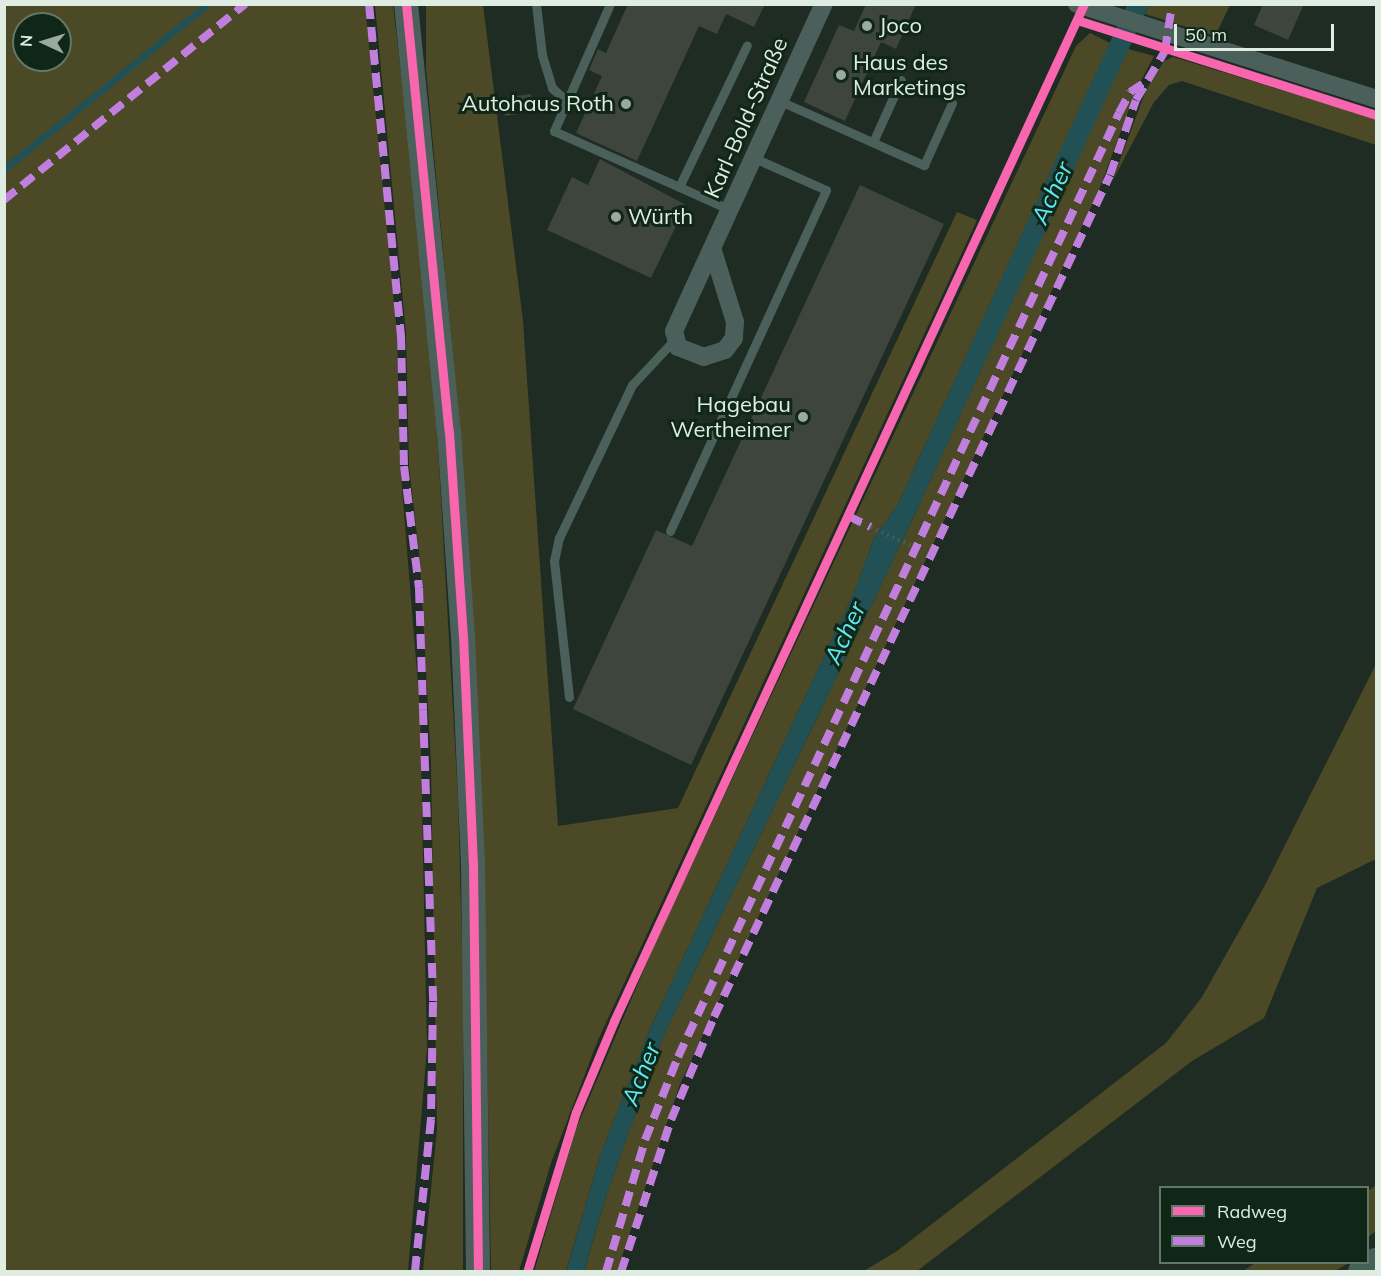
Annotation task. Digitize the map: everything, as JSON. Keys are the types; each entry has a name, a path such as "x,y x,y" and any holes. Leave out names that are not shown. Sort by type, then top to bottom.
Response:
{"main road":[{"path":"1363,1272 1377,1263"}],"street":[{"path":"413,4 408,16 449,432 464,660 473,864 478,1272"},
{"name":"Karl-Bold-Straße","path":"676,338 674,330 713,251 824,4"},
{"path":"1084,8 1167,36 1377,99"},
{"path":"676,338 678,347 704,357 725,350 734,338 735,322 713,251"}],"lane":[{"path":"536,4 542,55 552,88 567,101"},
{"path":"610,4 554,130 731,210"},
{"path":"679,186 747,45"},
{"path":"873,142 901,80"},
{"path":"780,101 924,165 952,103"},
{"path":"670,531 826,190 754,158"},
{"path":"569,697 554,561 559,538 632,385 676,338"}],"path":[{"path":"871,527 916,548"}],"shaded area":[{"path":"4,5 365,5 397,334 400,463 420,710 427,1049 408,1271 5,1271"},
{"path":"375,5 393,5 422,252 438,447 458,798 463,984 463,1271 423,1270 437,1129 431,763 420,561 409,466 406,333"},
{"path":"426,5 483,5 523,321 558,826 678,808 957,212 977,220 598,1040 551,1163 519,1271 491,1271 485,930 459,421 426,69"},
{"path":"1149,5 1230,5 1215,36 1145,14"},
{"path":"1090,33 1110,43 897,506 874,538 856,588 649,1031 600,1156 566,1271 534,1272 576,1129 657,939 1076,46"},
{"path":"1128,49 1154,56 1137,88 1099,190 680,1084 617,1271 584,1272 607,1193 663,1037 908,529"},
{"path":"1173,57 1376,119 1376,145 1182,81 1169,85 1154,102 1112,182 1146,90 1164,61"},
{"path":"1376,664 1376,859 1317,888 1264,1018 1192,1061 917,1271 864,1271 897,1251 1166,1043 1202,997 1263,889"},
{"path":"1376,1185 1376,1231 1369,1236 1369,1190"},
{"path":"1254,1264 1347,1264 1335,1271 1243,1271"}],"water":[{"name":"Acher","path":"1127,5 1149,5 908,529 663,1037 607,1193 584,1271 566,1272 600,1156 649,1031 856,588 874,538 897,506"}],"building":[{"name":"Autohaus Roth","path":"628,4 765,4 754,27 726,14 717,34 699,26 637,161 576,133 602,76 589,70 598,49 606,53"},
{"name":"Haus des Marketings","path":"866,4 916,4 896,49 881,42 845,121 804,102 839,25 854,31"},
{"path":"1263,4 1304,4 1288,40 1254,25"},
{"path":"531,94 533,112 505,116 502,98"},
{"name":"Würth","path":"600,159 686,205 651,278 547,230 572,177 588,185"},
{"name":"Hagebau Wertheimer","path":"860,185 944,224 691,765 573,709 656,530 692,546"}],"waterway":[{"path":"4,169 208,4"}],"marked path":[{"path":"4,200 245,4"},
{"path":"369,4 401,335 404,466 419,588 433,1002 431,1119 415,1272"},
{"path":"621,1272 671,1120 714,1017 1110,175 1136,100 1165,51 1172,4"},
{"path":"606,1272 645,1140 678,1057 1119,113 1130,92 1144,83"},
{"path":"848,516 871,527"}],"cycle path":[{"path":"406,4 449,432 463,636 473,864 478,1272"},
{"path":"527,1272 576,1112 614,1021 1084,4"},
{"path":"1077,20 1376,115"}],"place":[{"name":"Joco","path":"867,26"},
{"name":"Haus des Marketings","path":"841,75"},
{"name":"Autohaus Roth","path":"626,104"},
{"name":"Würth","path":"616,217"},
{"name":"Hagebau Wertheimer","path":"803,417"}]}
